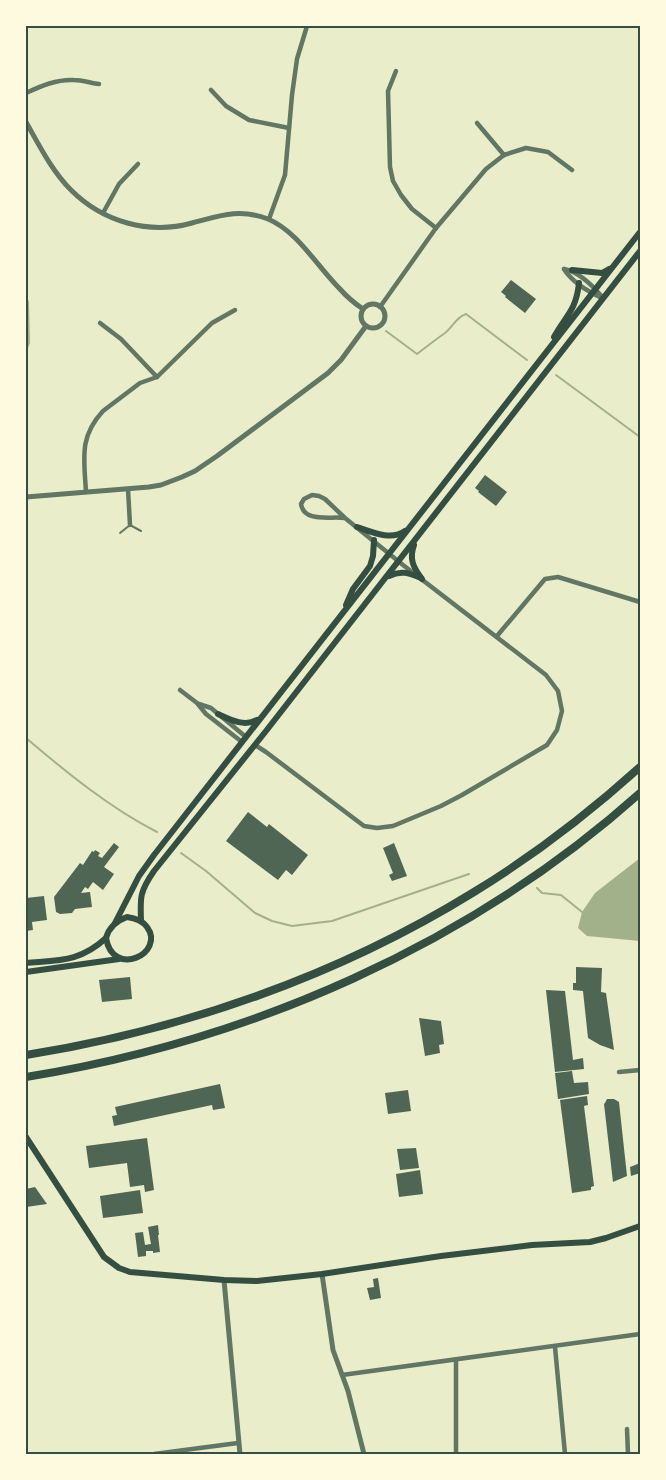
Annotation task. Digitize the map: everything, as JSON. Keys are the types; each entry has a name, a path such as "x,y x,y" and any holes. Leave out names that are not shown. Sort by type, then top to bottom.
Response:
{"highway":[{"path":"26,1055 117,1037 187,1019 324,970 440,912 498,877 574,823 640,767"},
{"path":"26,1077 122,1058 203,1035 300,1001 367,972 429,940 513,890 554,862 640,793"}],"main road":[{"path":"120,959 111,952 106,938 147,864 640,232"},
{"path":"141,920 141,894 148,879 640,251"},
{"path":"572,270 602,273 613,266"},
{"path":"547,351 573,309 579,283"},
{"path":"357,527 394,536 409,528"},
{"path":"418,536 411,558 422,579"},
{"path":"342,614 353,589 370,566 374,540"},
{"path":"385,578 405,572 422,579"},
{"path":"218,714 245,724 260,718"},
{"path":"244,740 255,745"},
{"path":"26,972 120,959 128,960 147,951 151,937 149,930 141,920 127,918 115,923"},
{"path":"26,963 66,960 88,952 106,938"},
{"path":"26,1137 97,1248 112,1264 130,1272 257,1281 532,1245 590,1242 640,1226"}],"street":[{"path":"269,219 285,175 288,128 297,59 307,26"},
{"path":"396,71 388,92 390,167 393,181 412,209 436,228"},
{"path":"26,93 59,81 74,80 99,84"},
{"path":"211,90 226,106 249,120 288,128"},
{"path":"26,122 54,169 70,189 85,203 103,213 120,221 154,228 191,224 221,215 240,213 269,219 291,235 338,288 363,309"},
{"path":"477,123 504,154"},
{"path":"380,307 436,228 486,168 504,154 526,148 548,152 572,170"},
{"path":"103,213 119,184 138,164"},
{"path":"594,291 568,275 564,269 572,270 603,298"},
{"path":"369,304 380,307 384,313 381,324 374,328 366,326 361,320 363,309 369,304"},
{"path":"86,492 84,446 98,416 140,383 157,377 212,323 235,310"},
{"path":"100,323 121,339 157,377"},
{"path":"26,497 149,487 189,475 328,373 341,360 366,326"},
{"path":"128,489 130,525"},
{"path":"255,745 364,826 377,828 393,825 462,795 547,744 556,730 562,711 558,691 546,675 398,561 325,499 312,495 304,499 301,504 305,514 312,517 345,518"},
{"path":"497,636 545,579 558,577 640,602"},
{"path":"180,690 197,703 206,714 244,740"},
{"path":"197,703 211,708 244,740"},
{"path":"619,1072 640,1070"},
{"path":"322,1274 333,1350 348,1391 364,1455"},
{"path":"224,1280 240,1455"},
{"path":"342,1375 640,1334"},
{"path":"555,1347 565,1455"},
{"path":"456,1360 456,1455"},
{"path":"627,1429 627,1455"},
{"path":"154,1455 238,1443"}],"lane":[{"path":"120,533 130,525 141,531"}],"shaded area":[{"path":"640,858 640,941 587,936 578,928 582,912 595,893"}],"building":[{"path":"511,280 536,299 525,313 501,292"},
{"path":"485,475 507,492 496,506 475,488"},
{"path":"248,812 267,827 269,824 308,855 292,875 286,870 278,880 226,841"},
{"path":"114,843 119,847 104,867 114,874 103,890 93,882 81,893 90,892 92,907 75,909 72,913 56,912 54,897 80,863 83,865 95,850 102,858"},
{"path":"394,843 407,876 392,881 389,875 393,873 383,848"},
{"path":"44,896 47,920 32,922 33,930 26,931 26,898"},
{"path":"576,967 602,968 601,992 606,993 614,1050 588,1038 583,991 573,990 573,983 576,983"},
{"path":"130,977 132,999 102,1002 99,980"},
{"path":"546,990 565,991 573,1060 583,1058 584,1069 555,1072"},
{"path":"419,1018 441,1021 444,1044 439,1045 440,1053 425,1056"},
{"path":"572,1071 574,1083 588,1082 589,1094 558,1099 555,1073"},
{"path":"220,1084 225,1108 213,1110 212,1105 114,1126 112,1116 117,1115 115,1107"},
{"path":"408,1090 411,1111 388,1114 385,1093"},
{"path":"587,1096 588,1105 584,1106 594,1186 591,1190 572,1193 560,1100"},
{"path":"607,1099 619,1102 627,1176 613,1182 604,1104"},
{"path":"147,1138 154,1190 145,1192 144,1185 130,1187 127,1163 89,1168 86,1146"},
{"path":"416,1148 419,1168 400,1170 397,1149"},
{"path":"640,1163 640,1173 631,1176 630,1167"},
{"path":"420,1170 423,1194 399,1197 396,1174"},
{"path":"35,1187 47,1204 26,1207 26,1189"},
{"path":"140,1190 143,1213 103,1218 100,1196"},
{"path":"158,1225 160,1252 146,1251 146,1256 138,1257 135,1233 143,1232 145,1245 151,1244 148,1227"},
{"path":"378,1278 381,1298 370,1300 367,1288 374,1287 373,1279"}],"waterway":[{"path":"26,298 29,343 26,350"},
{"path":"386,331 417,354 466,314 527,360"},
{"path":"556,375 640,437"},
{"path":"26,738 105,801 157,832"},
{"path":"181,853 255,913 272,921 292,926 332,921 469,874"},
{"path":"537,888 542,893 561,895 582,912"}]}
